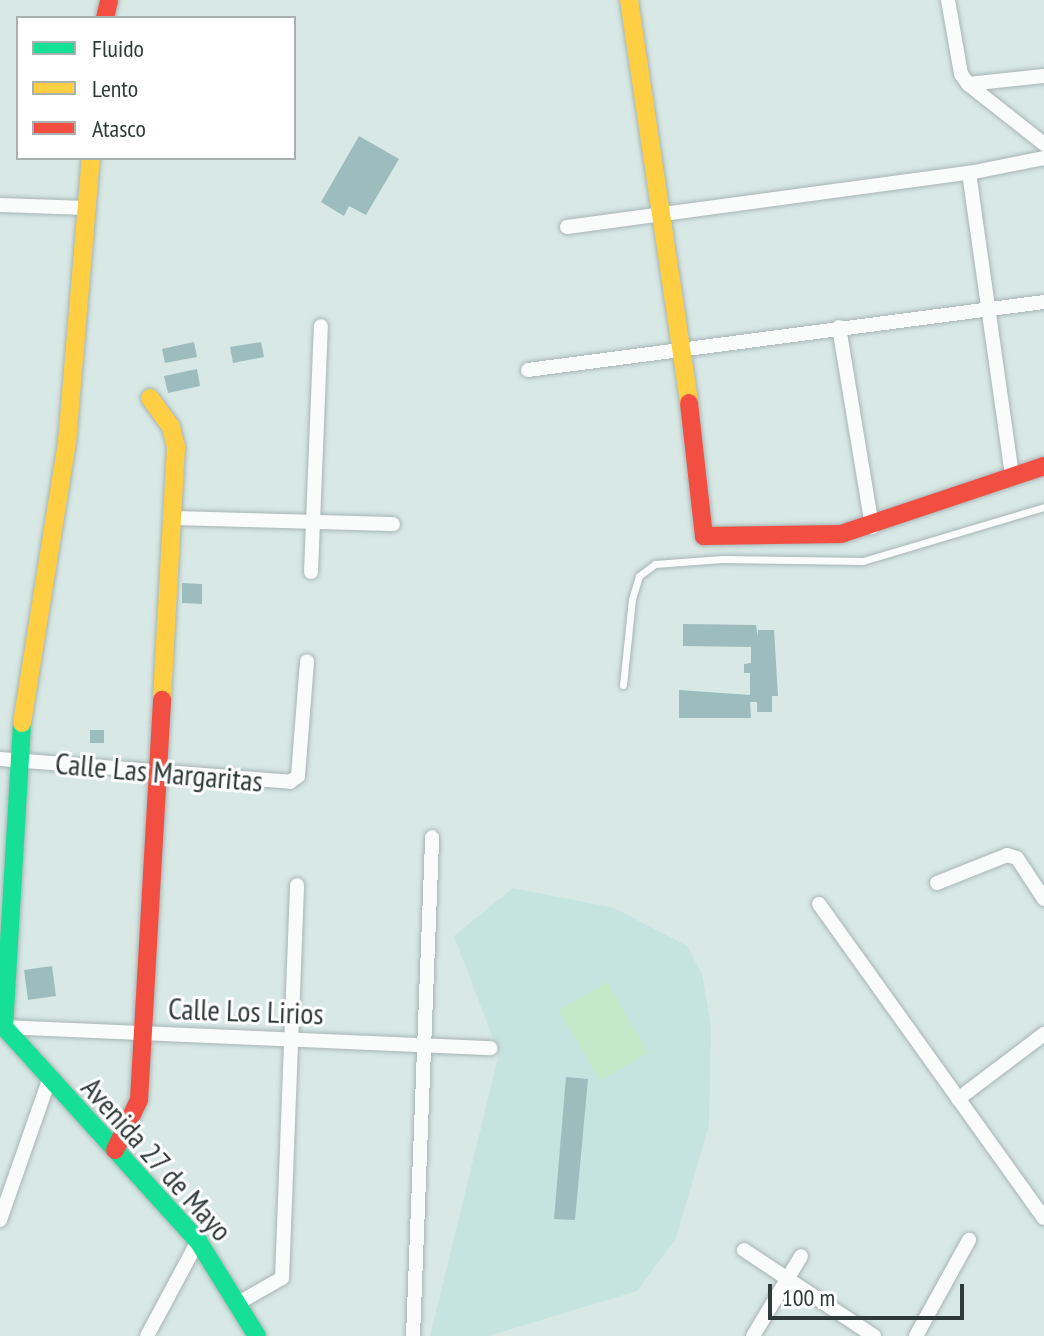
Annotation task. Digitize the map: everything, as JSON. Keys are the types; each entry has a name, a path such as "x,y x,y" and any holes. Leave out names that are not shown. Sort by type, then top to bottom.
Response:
{"street":[{"path":"629,0 683,348 704,536 841,534 872,527 1044,466"},
{"path":"948,0 961,74 968,84 1044,144"},
{"path":"968,84 1044,76"},
{"path":"567,227 969,173 1044,158"},
{"path":"2,1027 8,760 65,455 91,160"},
{"path":"969,173 992,309 1012,476"},
{"path":"0,205 87,208"},
{"path":"528,370 1044,302"},
{"path":"311,572 321,326"},
{"path":"839,327 872,527"},
{"path":"115,1150 139,1100 176,447 171,427 150,398"},
{"path":"172,518 393,524"},
{"name":"Calle Las Margaritas","path":"8,760 290,782 298,776 307,661"},
{"path":"413,1336 432,837"},
{"path":"937,883 1007,855 1017,858 1044,899"},
{"path":"240,1302 282,1278 297,885"},
{"path":"819,904 1044,1218"},
{"name":"Calle Los Lirios","path":"2,1027 141,1036 491,1048"},
{"name":"Avenida 27 de Mayo","path":"2,1027 198,1241 240,1302 257,1336"},
{"path":"958,1099 1044,1034"},
{"path":"0,1220 49,1080"},
{"path":"916,1336 969,1240"},
{"path":"147,1336 198,1241"},
{"path":"744,1250 874,1336"},
{"path":"753,1336 801,1256"}],"lane":[{"path":"623,685 632,599 639,576 655,564 722,559 863,561 1044,507"}],"shaded area":[{"path":"513,888 614,908 687,946 702,974 711,1028 709,1125 676,1238 637,1291 488,1336 430,1336 499,1054 454,936"}],"green space":[{"path":"607,982 648,1053 600,1081 559,1010"}],"building":[{"path":"359,136 399,159 366,215 349,206 344,216 321,202"},
{"path":"194,342 197,357 165,363 162,349"},
{"path":"261,342 264,357 233,363 230,347"},
{"path":"197,369 200,386 168,393 164,376"},
{"path":"182,583 202,584 202,604 182,603"},
{"path":"683,624 756,625 758,637 758,630 774,630 778,696 772,696 772,712 757,712 757,702 750,702 751,718 679,718 679,690 750,695 750,673 744,673 744,664 751,663 751,647 683,646"},
{"path":"90,730 104,730 104,743 90,743"},
{"path":"52,966 56,996 28,1000 24,970"},
{"path":"566,1077 588,1079 575,1220 554,1219"}],"traffic: fast":[{"path":"4,1027 22,723"},
{"path":"4,1027 198,1241 257,1336"}],"traffic: slow":[{"path":"629,0 689,403"},
{"path":"22,723 67,442 91,160"},
{"path":"150,398 171,427 176,447 162,700"}],"traffic: jam":[{"path":"105,16 109,0"},
{"path":"689,403 704,536 841,534 1044,466"},
{"path":"115,1150 139,1100 162,700"}]}
